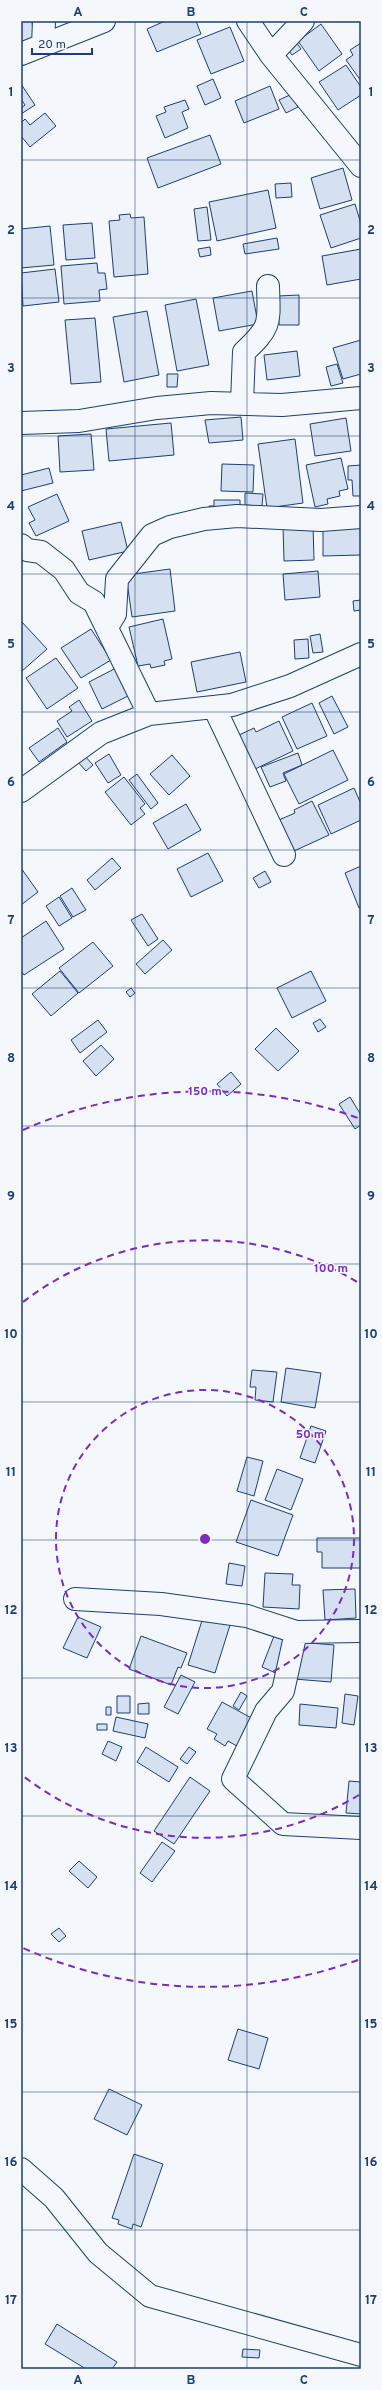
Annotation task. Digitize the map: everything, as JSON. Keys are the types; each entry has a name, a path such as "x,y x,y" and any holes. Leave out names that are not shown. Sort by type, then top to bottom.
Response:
{"street":[{"path":"43,45 44,21"},
{"path":"21,54 104,21"},
{"path":"248,21 271,55 361,166"},
{"path":"271,55 303,21"},
{"path":"242,403 244,352 266,329 269,316 268,286"},
{"path":"21,423 79,420 157,408 211,403 282,405 361,398"},
{"path":"107,627 115,614 117,579 152,536 170,527 204,519 236,516 321,520 361,517"},
{"path":"23,550 41,552 64,570 79,593 94,602 149,714"},
{"path":"21,791 101,733 149,714 232,704 290,686 361,654"},
{"path":"214,706 284,855"},
{"path":"75,1599 161,1604 247,1616 296,1632 361,1631"},
{"path":"296,1632 283,1691 266,1711 233,1779 283,1824 361,1828"},
{"path":"21,2169 54,2198 98,2252 150,2296 361,2355"}],"building":[{"path":"21,21 32,21 34,46 21,47"},
{"path":"165,21 196,21 201,34 157,52 147,29"},
{"path":"321,24 342,54 319,71 298,41"},
{"path":"230,27 244,61 211,74 197,40"},
{"path":"293,38 301,49 292,55 284,44"},
{"path":"361,43 361,81 346,60 353,55 350,50"},
{"path":"346,65 361,87 361,95 338,110 319,82"},
{"path":"213,79 221,98 205,105 197,86"},
{"path":"21,84 35,105 21,114 21,108 25,105 21,99"},
{"path":"270,86 279,109 244,123 235,101"},
{"path":"292,94 298,107 286,113 279,100"},
{"path":"185,100 189,109 182,112 188,128 165,138 156,116 166,112 164,107"},
{"path":"45,113 56,126 30,147 21,136 21,123 25,119 30,125"},
{"path":"210,135 221,164 158,188 147,158"},
{"path":"343,168 352,200 320,209 311,178"},
{"path":"291,183 292,197 276,198 275,184"},
{"path":"268,190 276,228 217,241 209,202"},
{"path":"355,204 361,224 361,238 331,248 320,215"},
{"path":"207,207 211,240 198,241 194,209"},
{"path":"130,214 131,218 144,217 148,274 114,277 109,221 120,220 119,215"},
{"path":"92,223 95,258 66,260 63,225"},
{"path":"50,226 54,265 21,268 21,229"},
{"path":"277,238 279,249 245,254 243,244"},
{"path":"210,247 211,255 200,257 198,249"},
{"path":"361,249 361,279 327,285 322,256"},
{"path":"97,263 98,273 105,273 107,289 99,290 100,301 64,304 61,266"},
{"path":"55,269 59,302 23,306 21,273"},
{"path":"252,291 258,324 219,331 213,298"},
{"path":"299,295 299,325 279,325 278,296"},
{"path":"196,299 209,365 177,371 165,305"},
{"path":"147,311 159,375 124,382 113,317"},
{"path":"95,318 101,382 71,384 65,320"},
{"path":"361,340 361,374 343,379 333,348"},
{"path":"297,351 300,376 267,380 264,355"},
{"path":"337,364 343,383 331,386 326,367"},
{"path":"167,374 178,374 177,387 167,387"},
{"path":"241,417 243,440 209,443 205,420"},
{"path":"346,418 351,451 315,456 310,424"},
{"path":"171,423 174,455 109,461 106,429"},
{"path":"91,434 94,470 60,472 58,436"},
{"path":"295,439 303,503 267,508 258,444"},
{"path":"341,458 348,489 339,491 340,496 327,499 328,504 315,507 306,465"},
{"path":"222,464 254,465 253,492 221,491"},
{"path":"361,465 361,496 353,496 352,480 348,480 348,466"},
{"path":"49,468 53,483 21,491 21,475"},
{"path":"245,493 263,494 262,506 245,505"},
{"path":"57,494 69,521 36,536 29,523 35,520 28,507"},
{"path":"214,500 240,500 240,512 210,512 209,506 214,506"},
{"path":"121,522 128,551 89,560 82,531"},
{"path":"313,525 314,560 284,561 283,526"},
{"path":"361,528 361,555 323,556 323,530"},
{"path":"170,569 175,611 132,617 126,575"},
{"path":"318,571 320,597 285,600 283,574"},
{"path":"361,600 361,610 354,611 353,601"},
{"path":"163,619 172,659 164,661 165,665 151,668 150,664 138,666 129,627"},
{"path":"21,621 47,649 22,671 21,671"},
{"path":"91,629 111,660 81,678 61,648"},
{"path":"320,634 323,652 313,653 310,636"},
{"path":"308,639 309,658 295,659 294,640"},
{"path":"240,652 246,682 197,692 191,662"},
{"path":"56,658 78,688 47,709 26,678"},
{"path":"120,666 134,693 102,709 89,682"},
{"path":"332,696 348,727 334,734 319,703"},
{"path":"79,700 92,721 67,737 57,721 72,711 69,707"},
{"path":"312,703 327,736 297,749 282,717"},
{"path":"279,721 293,751 253,770 237,736 254,728 256,732"},
{"path":"58,728 67,742 39,762 29,748"},
{"path":"333,750 348,780 299,804 284,774"},
{"path":"298,753 302,765 283,773 286,781 270,787 261,767"},
{"path":"109,754 121,775 108,783 95,763"},
{"path":"84,755 93,765 86,771 77,761"},
{"path":"172,755 190,776 169,795 150,774"},
{"path":"137,774 158,803 151,809 129,780"},
{"path":"124,777 145,804 140,808 145,814 131,825 105,792"},
{"path":"354,788 361,804 361,820 331,834 318,805"},
{"path":"312,801 329,835 294,851 279,820 295,813 294,810"},
{"path":"186,804 201,830 168,849 153,823"},
{"path":"208,853 223,881 191,897 177,869"},
{"path":"112,858 121,868 95,890 87,880"},
{"path":"361,866 361,907 359,908 345,873"},
{"path":"21,868 38,892 21,905"},
{"path":"265,871 271,882 259,888 253,878"},
{"path":"72,888 86,910 73,917 60,896"},
{"path":"59,897 72,918 59,926 46,906"},
{"path":"142,914 158,939 148,946 131,920"},
{"path":"46,921 64,949 24,975 21,971 21,938"},
{"path":"163,940 172,950 145,974 136,964"},
{"path":"93,942 113,966 79,993 59,968"},
{"path":"60,971 78,993 51,1016 32,994"},
{"path":"311,971 326,1001 292,1018 277,988"},
{"path":"131,988 135,993 130,997 126,992"},
{"path":"320,1019 326,1027 318,1032 313,1023"},
{"path":"98,1020 107,1032 80,1053 71,1040"},
{"path":"276,1028 299,1051 278,1071 255,1049"},
{"path":"101,1045 114,1059 96,1076 83,1061"},
{"path":"231,1072 241,1084 227,1096 217,1084"},
{"path":"350,1097 361,1115 361,1125 355,1129 339,1104"},
{"path":"286,1368 321,1373 315,1408 281,1402"},
{"path":"252,1370 277,1372 273,1402 255,1400 256,1387 250,1387"},
{"path":"311,1426 326,1431 315,1463 300,1458"},
{"path":"247,1457 263,1461 254,1496 237,1491"},
{"path":"277,1469 303,1479 291,1510 265,1500"},
{"path":"251,1500 293,1515 278,1556 236,1542"},
{"path":"317,1538 361,1538 361,1568 322,1568 322,1552 317,1552"},
{"path":"229,1563 245,1566 242,1586 226,1584"},
{"path":"265,1573 293,1574 292,1585 300,1585 299,1609 263,1607"},
{"path":"355,1589 356,1618 325,1620 323,1590"},
{"path":"204,1614 231,1622 215,1673 188,1665"},
{"path":"78,1617 101,1627 87,1658 63,1648"},
{"path":"141,1636 187,1653 181,1668 178,1667 171,1685 129,1669"},
{"path":"274,1636 291,1643 278,1674 262,1667"},
{"path":"298,1642 334,1645 331,1682 294,1679"},
{"path":"181,1675 195,1682 178,1714 164,1707"},
{"path":"241,1692 247,1696 239,1710 233,1706"},
{"path":"345,1694 358,1696 354,1725 342,1723"},
{"path":"117,1696 130,1696 130,1713 117,1713"},
{"path":"222,1702 257,1721 242,1749 228,1741 225,1746 214,1739 217,1734 207,1729"},
{"path":"149,1703 149,1714 138,1714 138,1704"},
{"path":"300,1704 338,1708 336,1728 299,1725"},
{"path":"106,1707 111,1707 111,1715 106,1715"},
{"path":"116,1717 148,1724 145,1738 113,1731"},
{"path":"97,1724 107,1724 107,1730 97,1730"},
{"path":"108,1741 122,1747 116,1761 102,1754"},
{"path":"146,1747 178,1767 169,1782 137,1762"},
{"path":"189,1747 196,1752 187,1764 180,1759"},
{"path":"190,1777 210,1791 174,1844 154,1831"},
{"path":"349,1781 361,1782 361,1814 346,1813"},
{"path":"162,1842 175,1851 152,1882 140,1873"},
{"path":"79,1861 97,1877 88,1888 69,1871"},
{"path":"59,1928 66,1936 59,1942 51,1934"},
{"path":"238,2029 268,2038 259,2069 228,2060"},
{"path":"109,2089 142,2105 127,2135 94,2119"},
{"path":"134,2154 163,2164 141,2227 133,2224 132,2229 118,2224 119,2220 112,2218"},
{"path":"57,2324 117,2362 112,2369 86,2369 45,2344"},
{"path":"243,2349 260,2350 259,2358 242,2357"}]}
